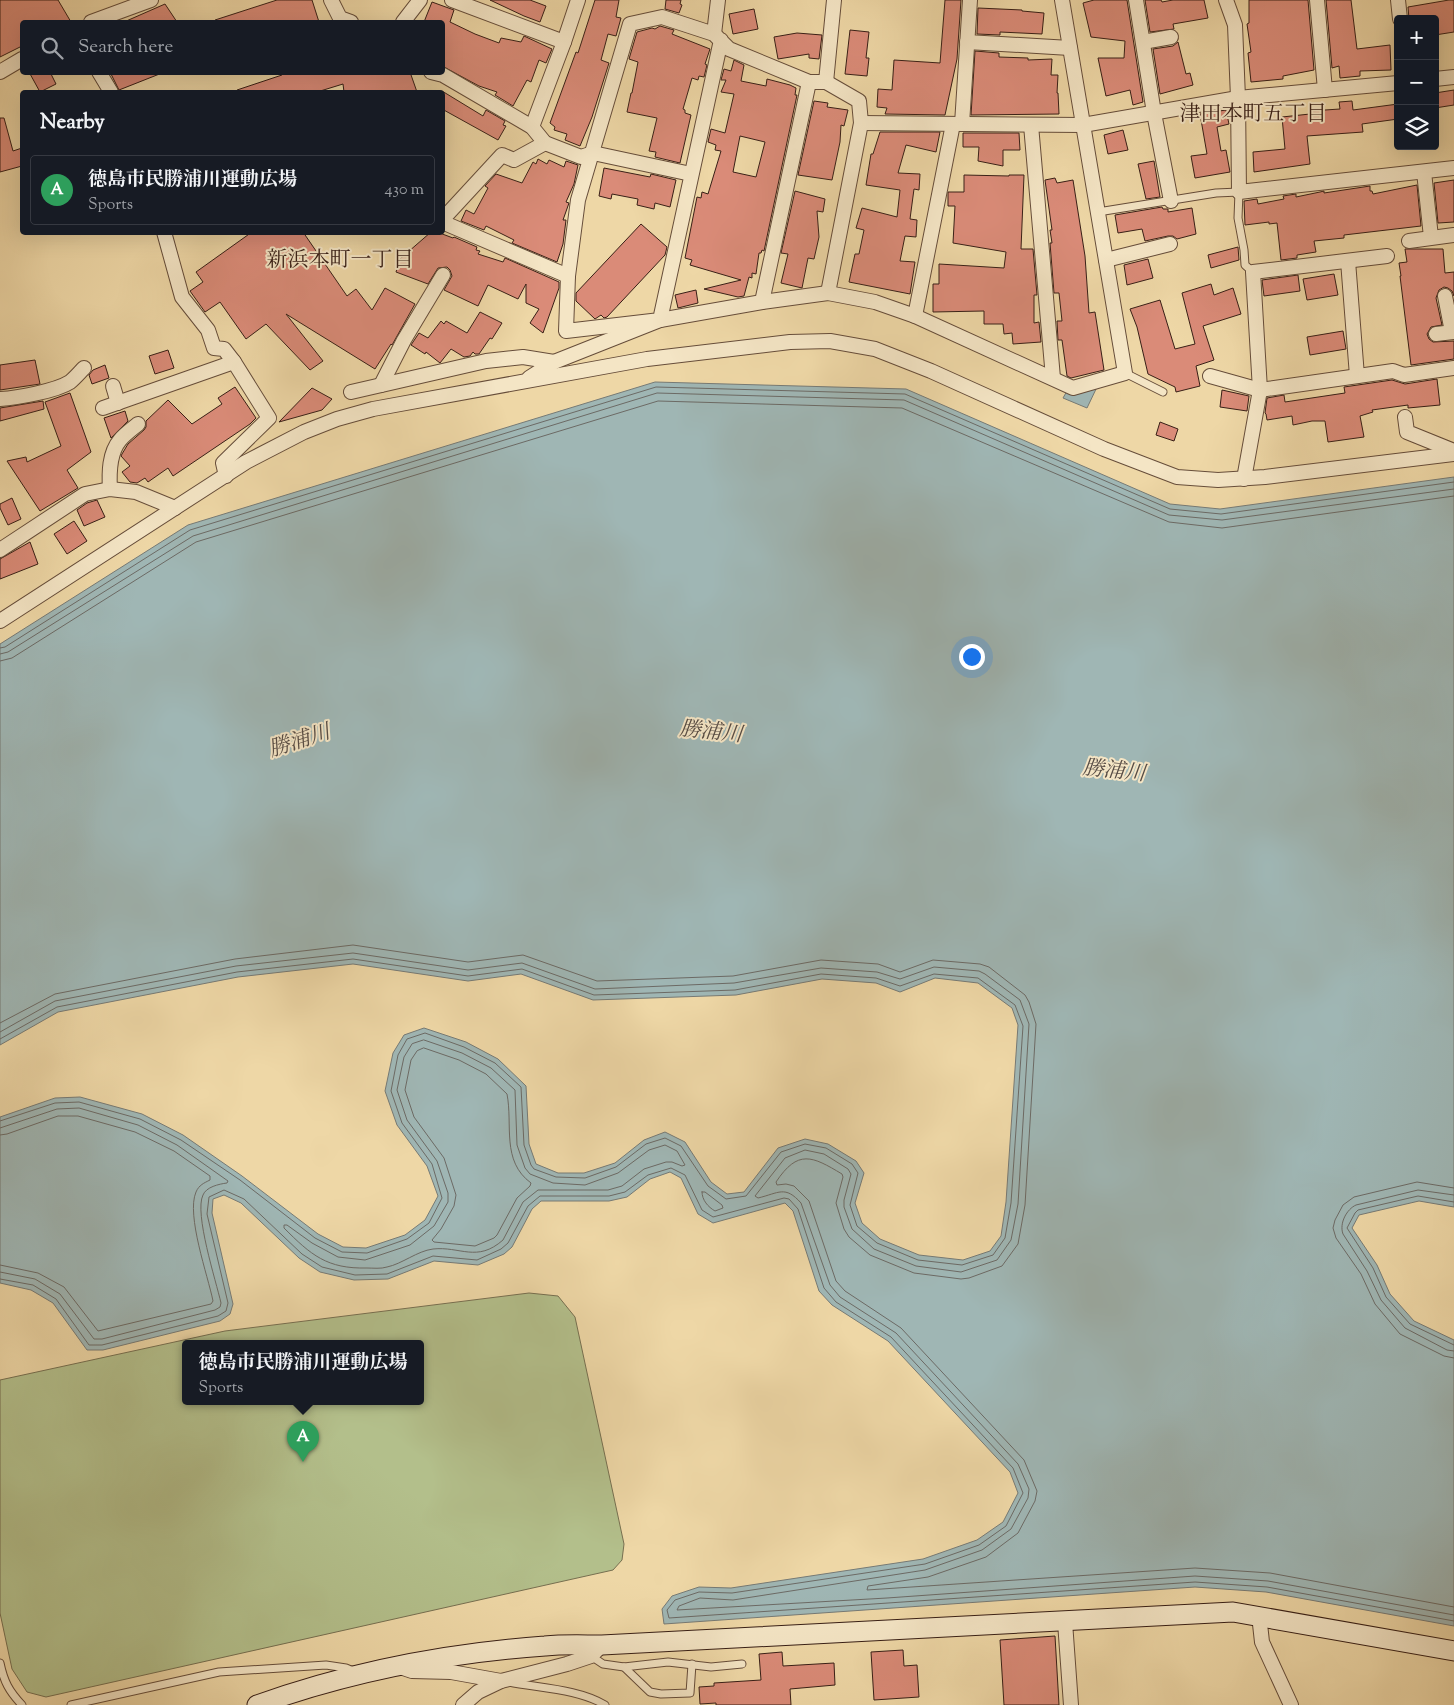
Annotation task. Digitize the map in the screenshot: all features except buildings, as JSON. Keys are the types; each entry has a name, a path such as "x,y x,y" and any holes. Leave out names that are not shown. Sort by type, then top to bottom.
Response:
{"street":[{"path":"96,20 151,0"},
{"path":"331,0 340,18 346,20"},
{"path":"405,20 420,0"},
{"path":"452,0 564,42"},
{"path":"532,127 578,0"},
{"path":"660,320 718,37 718,0"},
{"path":"826,82 834,0"},
{"path":"916,316 957,124 970,0"},
{"path":"828,293 861,124 859,100 826,82 809,82 729,49 718,37 662,17 630,24 578,200 568,276 566,332 660,320 762,302 828,293 875,302 916,316 1073,388 1125,373 1062,0"},
{"path":"1136,0 1154,113 1171,200"},
{"path":"1226,0 1235,25 1239,192 1454,168"},
{"path":"1317,0 1325,90"},
{"path":"1398,0 1400,15"},
{"path":"1143,42 1171,37"},
{"path":"967,42 1070,48"},
{"path":"0,72 20,60"},
{"path":"101,75 109,90"},
{"path":"443,75 532,127 545,143 581,157 592,153 690,174"},
{"path":"1439,79 1454,77"},
{"path":"762,302 809,82"},
{"path":"861,124 1083,125 1238,98 1394,83"},
{"path":"1031,125 1052,378"},
{"path":"445,218 502,155 514,160 545,143"},
{"path":"1424,172 1431,237"},
{"path":"445,222 568,276"},
{"path":"165,235 182,297 208,330 214,348 224,349 234,362 268,418 223,463 226,476"},
{"path":"1409,241 1454,235"},
{"path":"1106,260 1170,244"},
{"path":"1244,479 1260,390 1253,272 1388,256"},
{"path":"1348,261 1358,376"},
{"path":"381,385 404,340 443,275"},
{"path":"1436,334 1453,332 1445,296"},
{"path":"524,381 554,362 660,320"},
{"path":"0,621 246,462 304,432 337,419 373,409 647,359 790,342 830,341 874,349 931,371 1104,449 1177,478 1244,479 1454,452"},
{"path":"351,392 486,361 523,357 554,362"},
{"path":"103,408 186,372 234,362"},
{"path":"0,399 61,387 72,381 84,368"},
{"path":"1210,376 1260,390 1393,371 1404,375 1454,368"},
{"path":"113,386 118,403"},
{"path":"1405,417 1407,432 1454,452"},
{"path":"110,489 109,473 113,454 119,440 138,424"},
{"path":"0,550 84,494 110,489 136,492 175,508"},
{"path":"257,1705 302,1689 358,1674 473,1653 546,1646 597,1651 1233,1612 1259,1615 1454,1651"},
{"path":"1259,1615 1262,1642 1291,1705"},
{"path":"1065,1622 1071,1705"},
{"path":"464,1705 478,1692 501,1681 567,1664 597,1651"},
{"path":"400,1666 412,1671 451,1672 501,1681"}],"lane":[{"path":"1098,212 1216,193 1239,192 1238,218 1245,265 1253,272"},
{"path":"1125,373 1163,392"},
{"path":"597,1651 602,1664 624,1667 668,1662 712,1666 742,1664"},
{"path":"0,1663 3,1677 10,1692 22,1705"},
{"path":"624,1667 650,1692 661,1694 690,1693 692,1664"},
{"path":"71,1705 219,1672 326,1665 346,1668 358,1674"},
{"path":"501,1681 559,1691 596,1700 605,1705"}],"green space":[{"path":"529,1293 558,1296 575,1317 624,1544 622,1560 613,1570 46,1697 27,1692 12,1669 0,1613 0,1380 182,1340 182,1405 424,1405 424,1340 184,1340 225,1331"}],"water":[{"name":"勝浦川","path":"655,382 906,389 1170,504 1220,509 1454,477 1454,1207 1419,1201 1359,1215 1352,1228 1377,1265 1390,1294 1414,1321 1454,1340 1454,1626 1266,1592 1195,1587 664,1624 662,1609 672,1596 699,1587 731,1588 923,1559 977,1540 1003,1522 1018,1493 1010,1472 888,1341 832,1305 819,1291 793,1211 785,1203 713,1223 698,1214 681,1178 670,1172 650,1179 627,1197 609,1201 541,1201 532,1209 512,1247 504,1254 478,1265 434,1261 388,1279 354,1280 320,1272 299,1258 241,1203 224,1195 213,1199 212,1213 233,1304 230,1314 220,1321 103,1350 87,1350 53,1303 31,1290 0,1283 0,1117 55,1098 80,1097 142,1114 183,1135 242,1176 318,1234 343,1247 366,1248 405,1235 425,1220 438,1196 427,1166 397,1125 385,1091 393,1053 404,1035 424,1028 466,1042 498,1059 526,1086 529,1144 536,1164 558,1173 584,1173 615,1163 644,1140 665,1132 685,1142 711,1182 727,1194 744,1192 778,1148 805,1139 828,1144 856,1161 864,1173 855,1203 862,1223 880,1239 919,1255 963,1260 990,1251 1001,1236 1006,1202 1018,1025 1012,1008 978,983 935,978 900,992 876,983 822,979 736,995 593,1000 521,974 468,981 353,964 238,977 58,1012 0,1045 0,644 188,525"},
{"path":"1097,387 1087,408 1063,398 1067,391"}],"place":[{"name":"徳島市民勝浦川運動広場","path":"303,1462"}],"district":[{"name":"津田本町五丁目","path":"1253,113"},
{"name":"新浜本町一丁目","path":"340,259"}]}
